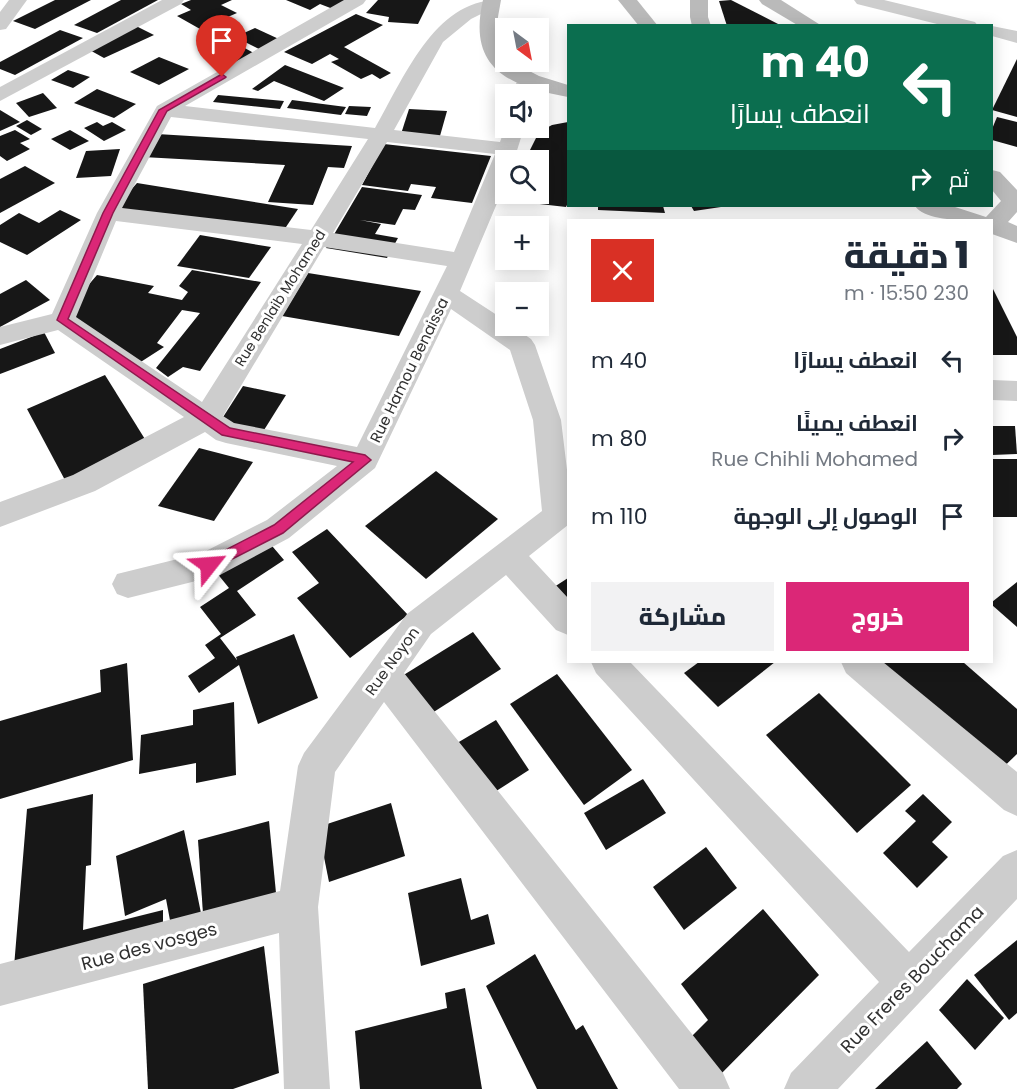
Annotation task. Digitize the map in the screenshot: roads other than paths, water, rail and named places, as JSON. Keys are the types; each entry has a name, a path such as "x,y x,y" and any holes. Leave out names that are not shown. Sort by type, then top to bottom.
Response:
{"main road":[{"path":"699,0 701,24"},
{"path":"768,0 810,24"},
{"path":"491,1 486,37 490,48 523,84"},
{"path":"630,4 647,24"},
{"path":"549,89 567,91"},
{"path":"993,178 1016,202"},
{"path":"993,190 1016,202"},
{"path":"993,224 1016,202"},
{"path":"930,207 972,219"},
{"path":"993,225 1017,235"}],"street":[{"path":"0,25 18,0"},
{"path":"0,95 175,0"},
{"path":"62,320 108,213 164,110 357,0"},
{"path":"863,0 961,24"},
{"name":"Rue Benlaib Mohamed","path":"207,418 381,135 436,39 465,15 491,1"},
{"path":"993,31 1017,37"},
{"path":"164,110 381,135 495,138"},
{"name":"Rue Hamou Benaissa","path":"129,584 209,565 278,529 365,460 462,261 511,138"},
{"path":"108,213 317,238 462,261"},
{"name":"Rue Noyon","path":"307,1089 298,907 317,766 419,624 508,555 563,516 547,420 522,345 446,293"},
{"path":"0,336 62,320 226,432 365,460"},
{"path":"993,390 1017,391"},
{"path":"0,515 84,483 207,418"},
{"path":"508,555 567,619"},
{"path":"609,663 909,983"},
{"path":"859,663 1017,797"},
{"path":"383,674 707,1089"},
{"name":"Rue Freres Bouchama","path":"807,1089 1017,870"},
{"name":"Rue des vosges","path":"0,985 298,907"}]}
